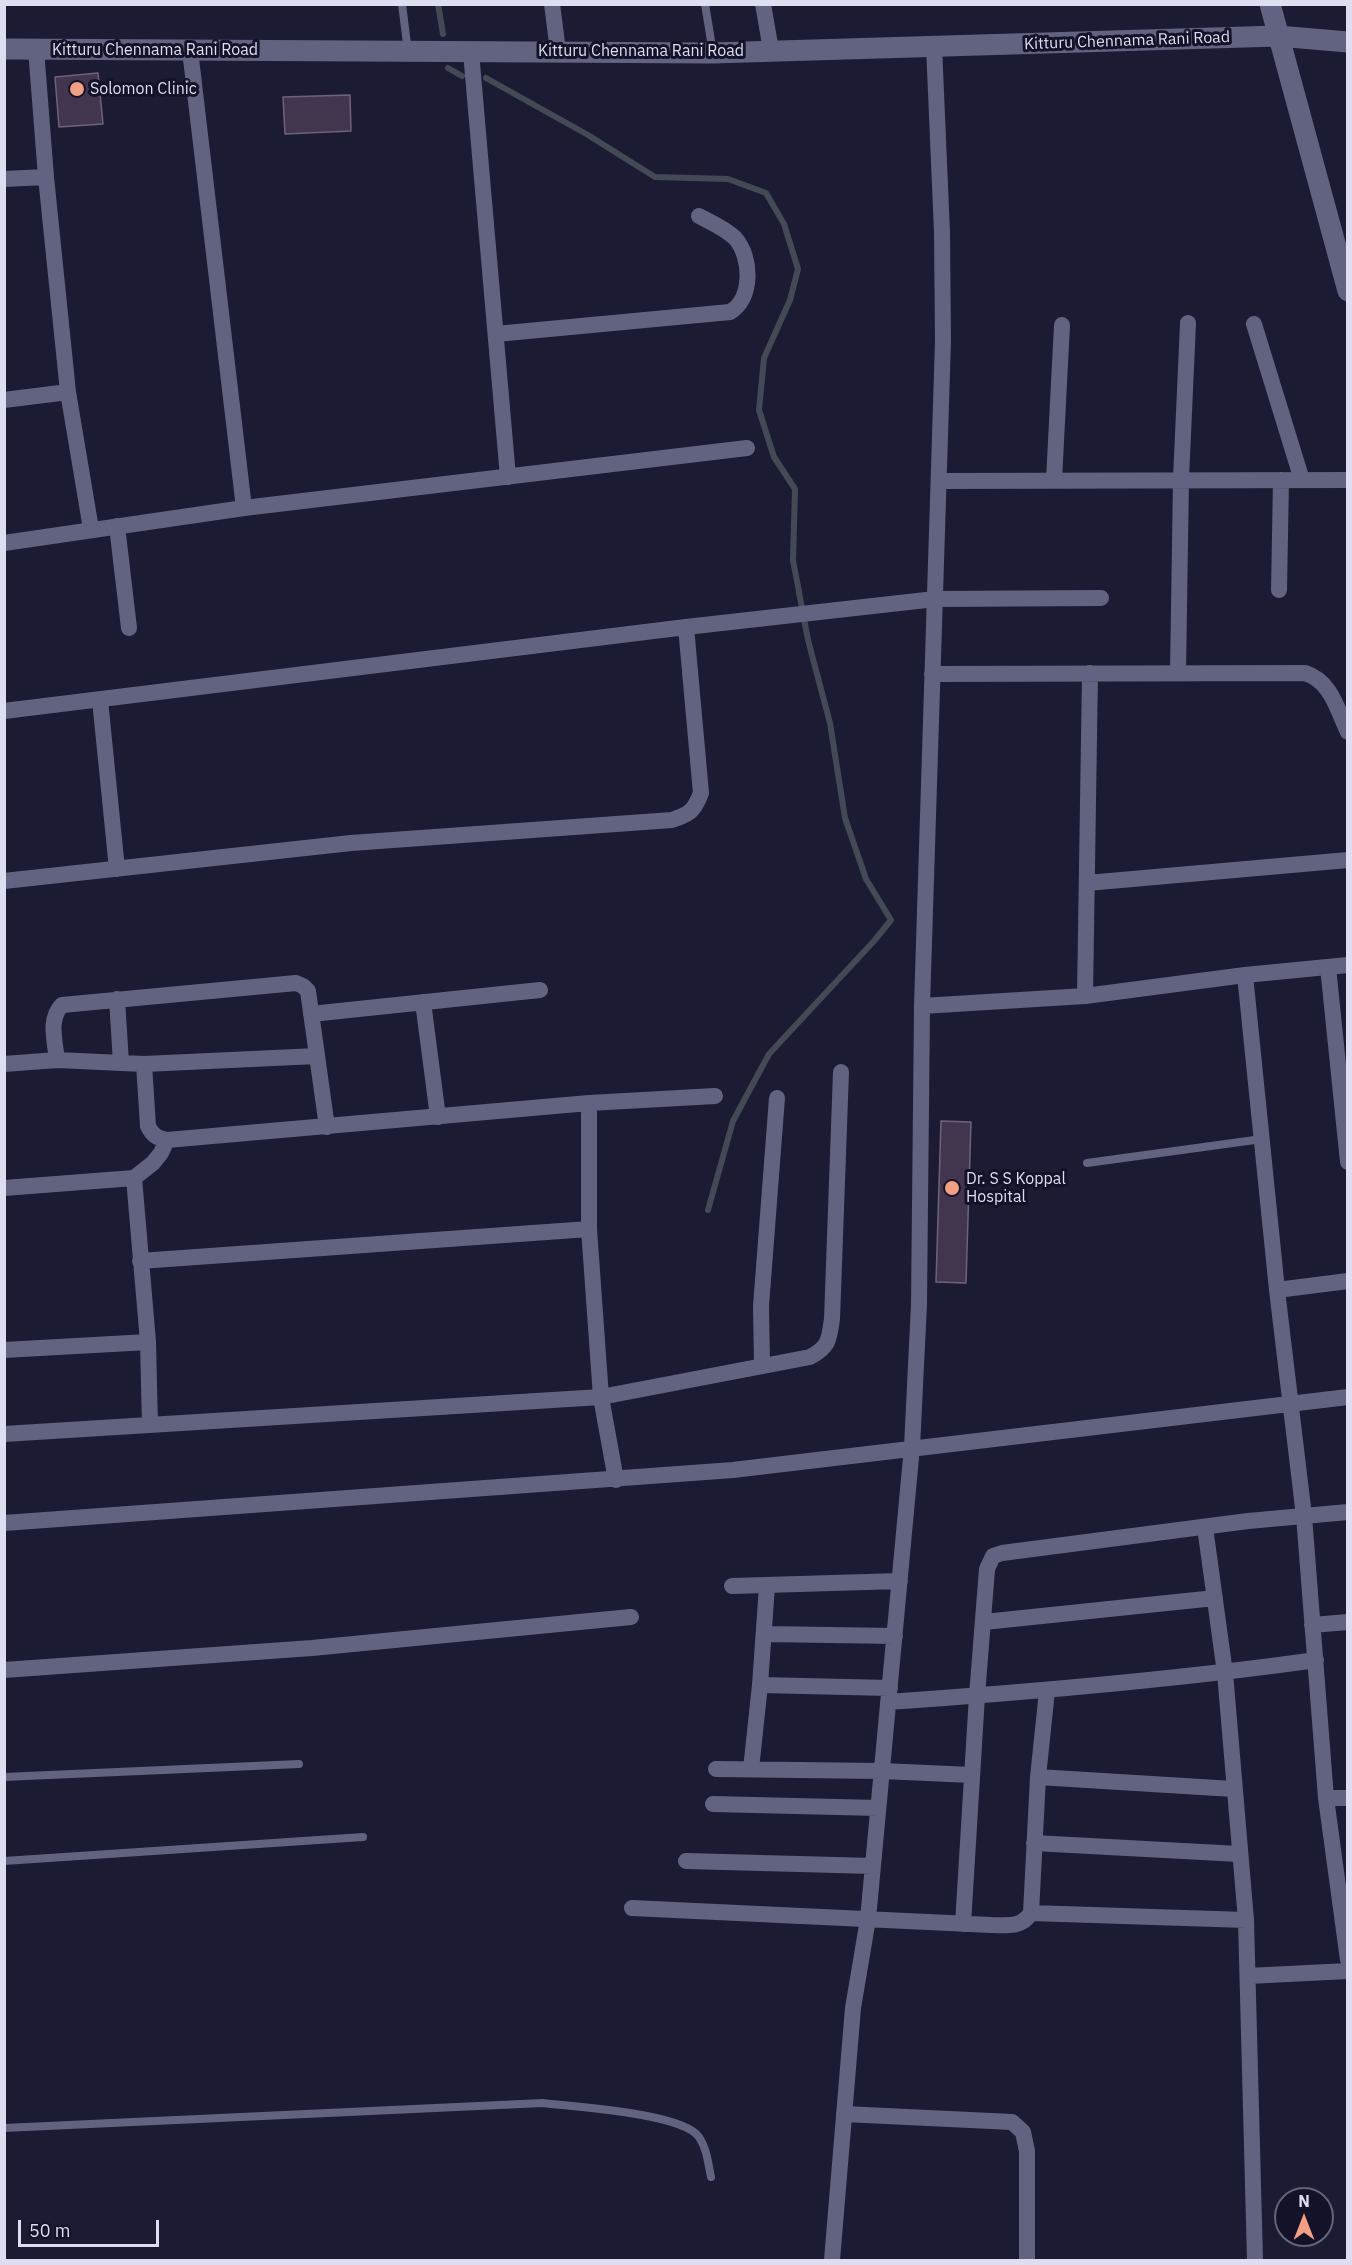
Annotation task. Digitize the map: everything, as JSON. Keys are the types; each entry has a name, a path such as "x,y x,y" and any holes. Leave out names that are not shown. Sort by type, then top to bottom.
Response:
{"street":[{"path":"552,4 558,51"},
{"path":"763,4 771,50"},
{"path":"1270,4 1347,291"},
{"name":"Kitturu Chennama Rani Road","path":"4,49 713,53 1278,36 1347,42"},
{"path":"832,2260 853,2008 868,1919 895,1636 912,1447 919,1304 922,1006 943,341 942,243 934,46"},
{"path":"36,49 46,177 68,392 91,529"},
{"path":"190,50 244,508"},
{"path":"471,52 508,477"},
{"path":"4,179 46,177"},
{"path":"496,334 730,312 739,306 745,296 747,267 742,250 735,238 699,216"},
{"path":"1178,674 1181,479 1188,323"},
{"path":"1254,324 1302,480"},
{"path":"1054,480 1062,325"},
{"path":"4,400 68,392"},
{"path":"4,543 244,508 747,447"},
{"path":"1279,590 1281,480"},
{"path":"939,481 1347,480"},
{"path":"117,526 129,628"},
{"path":"4,711 686,627 935,599 1101,598"},
{"path":"4,881 351,843 672,820 684,816 695,808 701,793 686,627"},
{"path":"932,674 1305,674 1316,677 1324,684 1347,732"},
{"path":"1085,996 1090,674"},
{"path":"100,700 117,869"},
{"path":"1087,883 1347,860"},
{"path":"922,1006 1085,996 1245,975 1347,965"},
{"path":"1328,966 1342,1057 1347,1162"},
{"path":"1245,975 1277,1290 1304,1516 1326,1798 1347,1960"},
{"path":"57,1059 53,1019 56,1011 62,1005 296,983 308,991 327,1127"},
{"path":"311,1014 540,990"},
{"path":"117,999 121,1063"},
{"path":"423,1002 438,1117"},
{"path":"4,1064 57,1059 144,1064 317,1056"},
{"path":"144,1064 148,1126 158,1138 167,1140 589,1103 715,1096"},
{"path":"4,1434 601,1396 810,1357 822,1351 829,1341 832,1319 841,1072"},
{"path":"762,1365 761,1306 777,1098"},
{"path":"589,1103 589,1229 601,1396 616,1480"},
{"path":"4,1188 134,1178 143,1173 161,1154 167,1140"},
{"path":"134,1178 148,1342 150,1425"},
{"path":"140,1261 589,1229"},
{"path":"1277,1290 1347,1281"},
{"path":"4,1350 148,1342"},
{"path":"4,1523 733,1470 1347,1397"},
{"path":"963,1924 987,1569 993,1556 1205,1527 1347,1512"},
{"path":"1205,1527 1225,1673 1233,1789 1246,1920 1255,2260"},
{"path":"732,1586 900,1581"},
{"path":"751,1770 767,1586"},
{"path":"984,1622 1215,1598"},
{"path":"4,1670 312,1648 631,1617"},
{"path":"1312,1625 1347,1622"},
{"path":"764,1634 895,1636"},
{"path":"760,1685 889,1695 977,1696 1225,1673 1316,1660"},
{"path":"632,1908 963,1924 1017,1925 1026,1921 1031,1913 1038,1777 1047,1691"},
{"path":"716,1769 882,1771 972,1775"},
{"path":"1038,1777 1233,1789"},
{"path":"1326,1798 1347,1798"},
{"path":"713,1804 878,1808"},
{"path":"1034,1844 1239,1854"},
{"path":"686,1861 873,1866"},
{"path":"1031,1913 1246,1920"},
{"path":"1248,1976 1347,1971"},
{"path":"844,2114 1012,2122 1023,2132 1027,2151 1027,2260"}],"lane":[{"path":"402,4 408,52"},
{"path":"705,4 713,53"},
{"path":"1087,1163 1262,1139"},
{"path":"4,1777 299,1764"},
{"path":"4,1861 363,1837"},
{"path":"4,2128 543,2103 665,2119 698,2135 706,2152 711,2177"}],"building":[{"path":"98,73 103,124 59,127 55,77"},
{"path":"350,95 351,131 285,134 283,97"},
{"path":"941,1121 971,1122 966,1283 936,1282"}],"waterway":[{"path":"438,4 443,34"},
{"path":"448,68 462,76"},
{"path":"486,78 588,135 655,177 728,179 766,193 784,224 798,269 790,300 764,358 759,410 774,457 795,489 793,560 808,640 830,723 845,818 866,879 891,920 769,1054 733,1121 708,1210"}],"place":[{"name":"Solomon Clinic","path":"77,89"},
{"name":"Dr. S S Koppal Hospital","path":"952,1188"}]}
